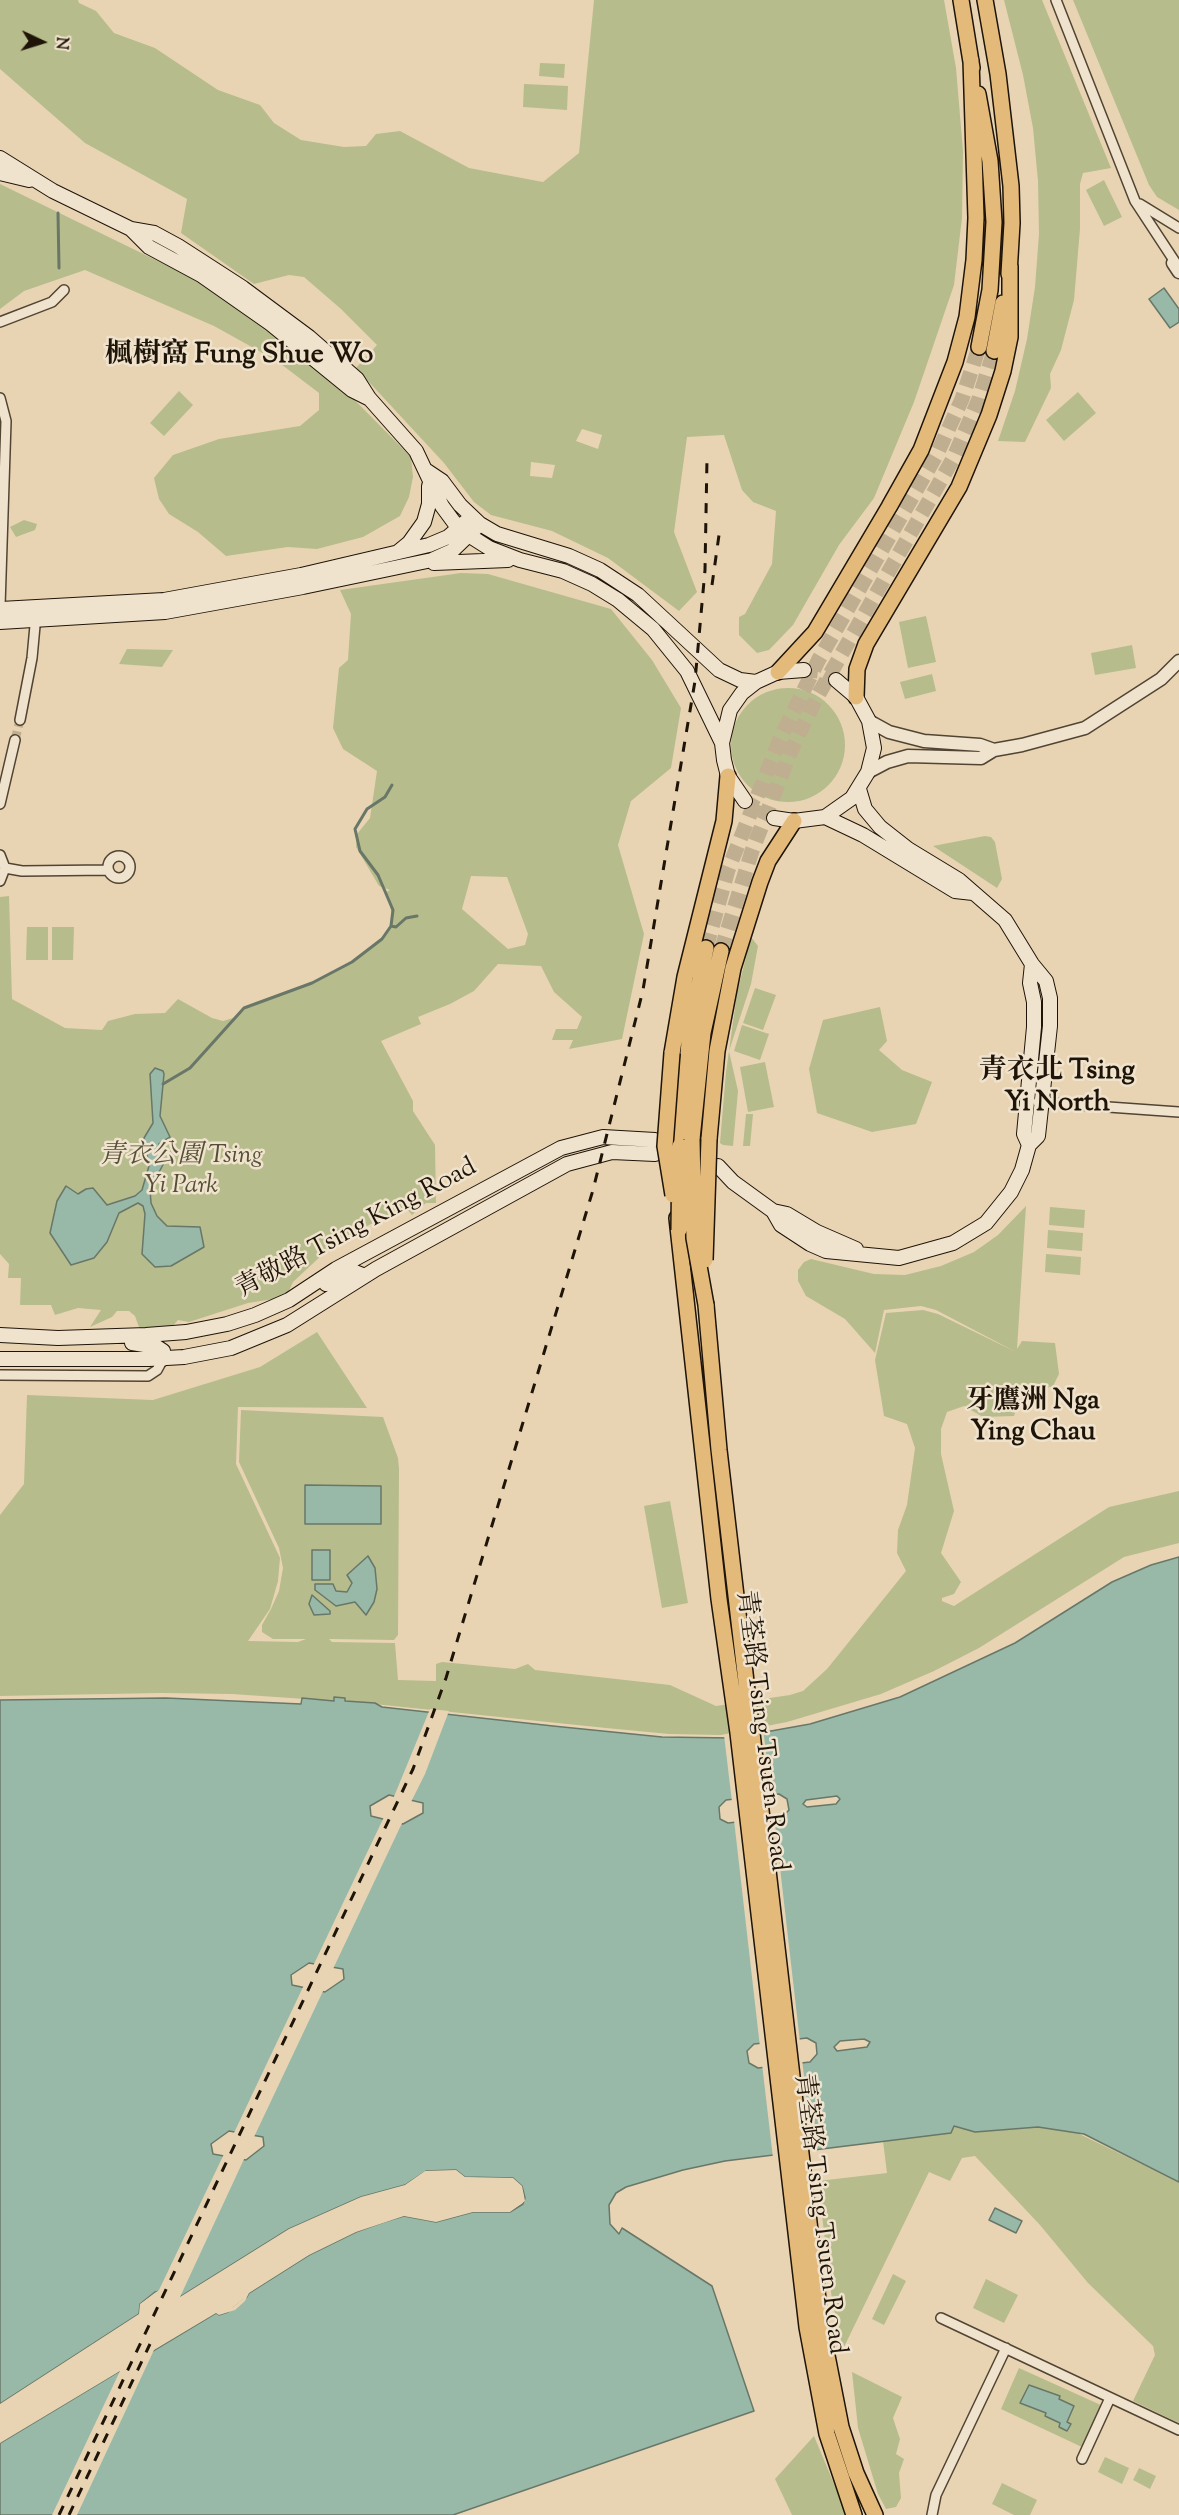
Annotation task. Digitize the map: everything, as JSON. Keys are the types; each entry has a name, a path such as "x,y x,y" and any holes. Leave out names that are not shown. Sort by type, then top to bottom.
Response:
{"main road":[{"path":"962,0 970,60 990,161 993,199 986,349 1010,266"},
{"path":"856,697 857,669 863,651 958,487 989,415 1003,371 1010,337 1012,223 1008,155 985,0"},
{"path":"778,672 815,632 890,507 931,428 955,362 967,317 974,260 976,218 970,60"},
{"path":"0,158 32,180 131,229 149,247 201,275 271,324 352,390 369,398 409,443 427,471 432,489 441,506 464,533 489,548 520,560 563,571 592,584 618,600 653,629 687,671 722,743 728,776 724,821 685,977 669,1080 665,1146 679,1230"},
{"path":"0,173 32,180"},
{"path":"427,471 442,481 476,521 498,534 569,556 613,577 666,620 719,670 740,680 756,682"},
{"path":"396,553 419,531 426,515 430,492 427,471"},
{"path":"0,622 165,612 411,565 444,556 476,521"},
{"path":"0,607 164,600 301,575 396,553 464,533"},
{"path":"411,565 520,560"},
{"path":"722,743 730,710 742,693 756,682 778,672 804,670"},
{"path":"774,818 794,821 825,817 846,803 859,789 868,772 873,748 869,722 856,697 836,680"},
{"path":"728,776 745,801"},
{"path":"716,1171 773,1211 781,1225 810,1244 826,1251 866,1253 899,1258 953,1243 986,1222 1011,1192 1022,1170 1029,1145 1038,1136 1044,1103 1050,998 1046,981 1032,964 1005,920 959,880 908,849 880,827 865,809 859,789"},
{"path":"825,817 863,835 955,891 974,894"},
{"path":"706,1305 706,1198 714,1076 727,994 744,925 768,861 794,821"},
{"name":"青荃路 Tsing Tsuen Road","path":"854,2515 822,2413 807,2327 738,1733 719,1599 679,1230 684,1085 692,1022 714,950 692,1139 694,1238 706,1305 719,1450 821,2325 833,2391 848,2452 875,2515"},
{"path":"1029,1145 1024,1134 1034,1027 1033,993 1030,983 1032,964"},
{"name":"青敬路 Tsing King Road","path":"0,1335 89,1338 102,1335 154,1335 212,1327 255,1315 299,1294 357,1273 567,1164 595,1155 655,1147 627,1137 593,1138 561,1148 514,1174 357,1273 263,1336 224,1349 163,1359 0,1359"},
{"path":"514,1174 542,1178"},
{"path":"89,1338 101,1343 148,1344 163,1351 163,1359"}],"street":[{"path":"1056,0 1135,201 1177,267"},
{"path":"1135,201 1179,228"},
{"path":"0,321 52,302 64,290"},
{"path":"0,398 6,421 0,607"},
{"path":"20,720 32,658 36,607"},
{"path":"868,772 886,762 908,756 981,758 994,750 1022,746 1085,728 1161,679 1179,661"},
{"path":"869,722 906,737 980,745 994,750"},
{"path":"0,804 15,740"},
{"path":"0,855 5,868 0,880"},
{"path":"5,868 22,871 108,870"},
{"path":"1027,1102 1179,1112"},
{"path":"0,1375 148,1376 158,1370 163,1359"},
{"path":"942,2318 1179,2430"},
{"path":"932,2515 936,2495 1006,2348"},
{"path":"1082,2459 1110,2398"}],"green space":[{"path":"0,0 78,0 79,3 96,11 114,33 155,48 218,90 260,105 274,123 301,140 344,147 366,146 376,134 400,131 469,168 543,182 579,153 594,0 944,0 956,68 963,151 962,218 954,285 914,402 874,498 839,545 793,625 769,650 757,653 739,635 739,617 745,614 772,564 776,511 753,502 742,490 724,435 687,437 674,532 697,592 679,611 608,558 552,531 491,515 474,502 444,463 356,368 377,345 341,309 304,277 289,275 254,284 181,233 187,199 85,143 0,69","holes":["582,429 602,435 598,449 576,441","531,462 555,465 552,478 530,476"]},
{"path":"1004,0 1042,0 1111,168 1083,173 1080,184 1080,229 1074,300 1061,350 1050,374 1051,388 1025,442 998,441 1015,391 1027,339 1035,287 1039,234 1038,181 1033,128 1023,75"},
{"path":"1073,0 1179,0 1179,210 1157,197 1149,185"},
{"path":"540,63 565,64 564,78 539,76"},
{"path":"524,84 568,86 567,110 523,107"},
{"path":"1104,180 1122,217 1104,226 1086,190"},
{"path":"0,184 207,285 322,367 411,457 413,477 409,497 400,516 363,537 317,549 288,547 226,556 198,532 169,514 159,499 154,478 173,455 219,439 300,426 319,410 319,393 277,361 214,326 85,270 24,291 0,309"},
{"path":"179,391 193,405 164,436 150,423"},
{"path":"1078,392 1096,413 1064,441 1046,420"},
{"path":"24,520 37,524 35,530 16,537 10,527"},
{"name":"青衣公園 Tsing Yi Park","path":"461,573 488,574 611,609 652,660 681,708 671,768 631,801 618,845 644,934 622,1039 569,1049 573,1040 552,1040 556,1029 577,1029 582,1017 554,992 541,966 498,964 474,991 418,1017 421,1024 381,1041 413,1101 413,1111 435,1145 436,1203 426,1203 412,1215 405,1207 337,1241 293,1282 286,1297 248,1303 189,1322 178,1320 170,1329 140,1330 135,1316 129,1311 117,1311 112,1317 90,1327 101,1310 78,1308 55,1315 51,1305 20,1305 21,1278 8,1278 9,1264 0,1254 0,897 9,896 12,999 65,1028 102,1030 108,1021 135,1014 165,1013 178,999 212,1018 223,1021 233,1018 254,1003 312,983 352,962 386,934 393,918 386,892 390,890 379,886 356,847 357,834 370,818 377,771 343,749 333,728 339,668 348,660 351,614 340,590","holes":["471,876 507,877 528,934 525,945 508,949 462,909"]},
{"path":"926,616 936,662 908,668 899,622"},
{"path":"1132,645 1136,668 1095,675 1091,653"},
{"path":"127,649 173,650 162,667 119,664"},
{"path":"932,674 936,691 905,699 900,682"},
{"path":"788,688 810,692 829,704 841,723 845,745 841,767 829,786 810,798 788,802 766,798 747,786 735,767 731,745 735,723 747,704 766,692"},
{"path":"985,836 991,837 995,842 1002,879 997,888 933,846"},
{"path":"27,927 48,927 48,960 26,960"},
{"path":"52,927 74,927 73,960 52,960"},
{"path":"751,937 758,946 751,984 729,1051 737,993"},
{"path":"755,988 776,995 763,1030 743,1023"},
{"path":"880,1007 887,1041 879,1050 902,1070 932,1082 916,1124 872,1132 817,1113 809,1069 823,1020"},
{"path":"742,1025 769,1034 760,1060 734,1051"},
{"path":"729,1051 738,1091 733,1146 720,1143"},
{"path":"765,1062 774,1107 748,1112 740,1067"},
{"path":"746,1114 753,1114 750,1146 743,1146"},
{"path":"1026,1206 1017,1349 1022,1341 1055,1343 1059,1374 1053,1386 1021,1395 1014,1416 983,1417 964,1406 947,1412 941,1429 941,1454 954,1511 941,1553 961,1582 954,1594 942,1598 942,1601 954,1606 1109,1507 1179,1491 1179,1543 1124,1557 979,1648 934,1671 881,1694 787,1722 721,1735 669,1734 606,1728 345,1701 345,1698 335,1697 334,1701 232,1694 0,1696 0,1515 24,1484 27,1395 153,1400 260,1367 317,1332 367,1408 238,1407 236,1464 280,1558 278,1581 270,1609 248,1641 298,1642 306,1639 273,1639 262,1632 262,1625 271,1609 279,1591 283,1568 279,1548 239,1462 241,1410 383,1417 398,1458 399,1469 398,1635 394,1640 329,1639 332,1642 395,1643 398,1680 436,1681 436,1664 442,1662 515,1669 528,1664 535,1670 670,1685 716,1706 803,1691 827,1669 906,1571 897,1553 898,1530 907,1505 915,1448 907,1424 884,1416 875,1360 886,1313 923,1310 938,1314 1016,1352 936,1310 921,1306 884,1310 875,1353 845,1319 806,1296 798,1281 798,1270 804,1262 811,1259 874,1274 905,1275 941,1266 974,1252 998,1235"},
{"path":"1050,1207 1085,1210 1084,1228 1049,1225"},
{"path":"1048,1230 1083,1233 1082,1251 1047,1248"},
{"path":"1046,1254 1081,1257 1080,1275 1045,1272"},
{"path":"670,1501 688,1603 662,1608 644,1506"},
{"path":"954,2126 975,2132 1038,2127 1071,2130 1179,2182 1179,2423 1133,2401 1155,2355 1153,2346 1088,2283 1040,2225 975,2156 962,2158 950,2181 929,2172 843,2349 832,2300 818,2181 887,2173 883,2141 950,2133"},
{"path":"893,2274 906,2281 884,2325 872,2319"},
{"path":"986,2279 1018,2295 1004,2323 973,2308"},
{"path":"1019,2368 1103,2406 1084,2448 1001,2409"},
{"path":"852,2372 902,2397 893,2418 900,2439 896,2454 904,2459 899,2473 901,2498 896,2507 886,2509 878,2494 858,2428"},
{"path":"814,2436 847,2515 792,2515 775,2479"},
{"path":"1105,2457 1129,2468 1122,2484 1098,2472"},
{"path":"1139,2468 1156,2476 1150,2489 1133,2480"},
{"path":"1002,2483 1037,2500 1030,2515 1014,2515 992,2504"}],"shaded area":[{"path":"1164,288 1179,309 1179,322 1170,328 1149,299"},
{"path":"155,1068 163,1071 164,1074 160,1116 170,1137 159,1144 159,1150 165,1161 150,1189 151,1203 157,1216 167,1226 200,1227 204,1247 171,1266 155,1267 142,1254 145,1214 143,1206 138,1203 119,1213 107,1242 94,1258 71,1265 50,1233 57,1201 66,1186 78,1194 93,1188 107,1205 135,1196 142,1190 149,1166 144,1138 153,1123 150,1074"},
{"path":"305,1485 381,1486 381,1524 305,1524"},
{"path":"312,1550 330,1550 330,1580 312,1580"},
{"path":"368,1556 375,1568 377,1589 374,1602 366,1615 355,1602 336,1606 315,1590 315,1584 333,1584 336,1591 347,1592 352,1583 347,1575"},
{"path":"1179,1557 1179,2182 1084,2134 1038,2127 975,2132 954,2126 951,2133 725,2161 683,2170 626,2187 616,2193 609,2205 610,2224 619,2234 622,2228 712,2286 754,2411 453,2515 0,2515 0,2443 216,2313 219,2315 228,2312 249,2293 309,2255 356,2232 404,2216 436,2222 473,2212 510,2212 523,2204 525,2198 522,2186 513,2178 465,2177 456,2170 426,2171 405,2185 361,2197 289,2229 180,2297 172,2289 155,2292 140,2304 139,2314 0,2404 0,1700 166,1698 301,1704 302,1698 334,1701 334,1697 345,1698 345,1701 375,1703 382,1707 553,1726 662,1737 732,1738 810,1724 900,1697 1015,1643 1112,1582 1151,1565","holes":["779,1794 787,1799 789,1810 782,1817 728,1823 720,1819 719,1807 726,1800","389,1795 423,1803 423,1813 403,1824 371,1816 370,1806","837,1796 840,1799 836,1804 807,1807 803,1804 806,1800","309,1963 343,1969 344,1979 325,1992 292,1985 291,1975","807,2038 816,2043 817,2054 810,2062 758,2068 749,2063 747,2051 754,2044","864,2039 870,2042 867,2047 837,2051 834,2047 840,2041","229,2131 263,2137 264,2146 246,2160 213,2154 211,2144"]},
{"path":"312,1595 330,1611 330,1614 314,1615 309,1604"},
{"path":"995,2208 1022,2221 1016,2233 989,2220"},
{"path":"1029,2385 1060,2396 1059,2399 1074,2406 1067,2422 1071,2424 1067,2431 1059,2427 1060,2423 1045,2416 1046,2413 1020,2403"}],"pier":[{"path":"430,1709 449,1711 425,1774 411,1802 393,1799"},
{"path":"763,1729 772,1798 732,1802 724,1735"},
{"path":"774,1815 800,2042 760,2047 734,1820"},
{"path":"384,1817 403,1821 333,1969 313,1966"},
{"path":"304,1985 324,1989 254,2137 233,2135"},
{"path":"802,2059 813,2153 773,2158 762,2064"},
{"path":"224,2154 245,2157 180,2297 289,2229 361,2197 405,2185 425,2171 456,2170 465,2177 513,2178 522,2186 525,2201 510,2212 473,2212 436,2222 404,2216 356,2232 309,2255 249,2293 245,2301 235,2310 219,2315 216,2313 154,2350 77,2515 52,2515 120,2371 0,2443 0,2440 215,2310 220,2312 233,2307 243,2299 247,2290 308,2253 354,2229 404,2213 436,2219 472,2209 510,2209 522,2200 519,2187 512,2181 464,2180 455,2173 426,2174 406,2188 362,2200 290,2232 181,2300 171,2292 156,2294 143,2306 141,2317 0,2407 0,2404 139,2314 140,2304 159,2290"}],"waterway":[{"path":"58,213 59,268"},
{"path":"391,926 393,910 378,875 360,851 355,829 367,809 385,797 392,785"},
{"path":"163,1084 190,1068 244,1008 312,983 352,962 382,939 391,926 396,927 406,918 417,916"}],"tunnel":[{"path":"706,948 728,870 780,739 819,659 937,454 962,399 979,347"},
{"path":"721,951 752,851 791,751 817,697 953,459 979,399 994,351"},
{"path":"804,670 821,672 836,680"},
{"path":"15,740 20,720"},
{"path":"745,801 774,818"}],"railway":[{"path":"59,2515 413,1769 446,1678 593,1190 643,990 695,681 705,570 707,458"},
{"path":"712,585 719,535"},
{"path":"69,2515 150,2344"}],"district":[{"name":"楓樹窩 Fung Shue Wo","path":"239,357"},
{"name":"青衣北 Tsing Yi North","path":"1057,1089"},
{"name":"牙鷹洲 Nga Ying Chau","path":"1033,1418"}]}
